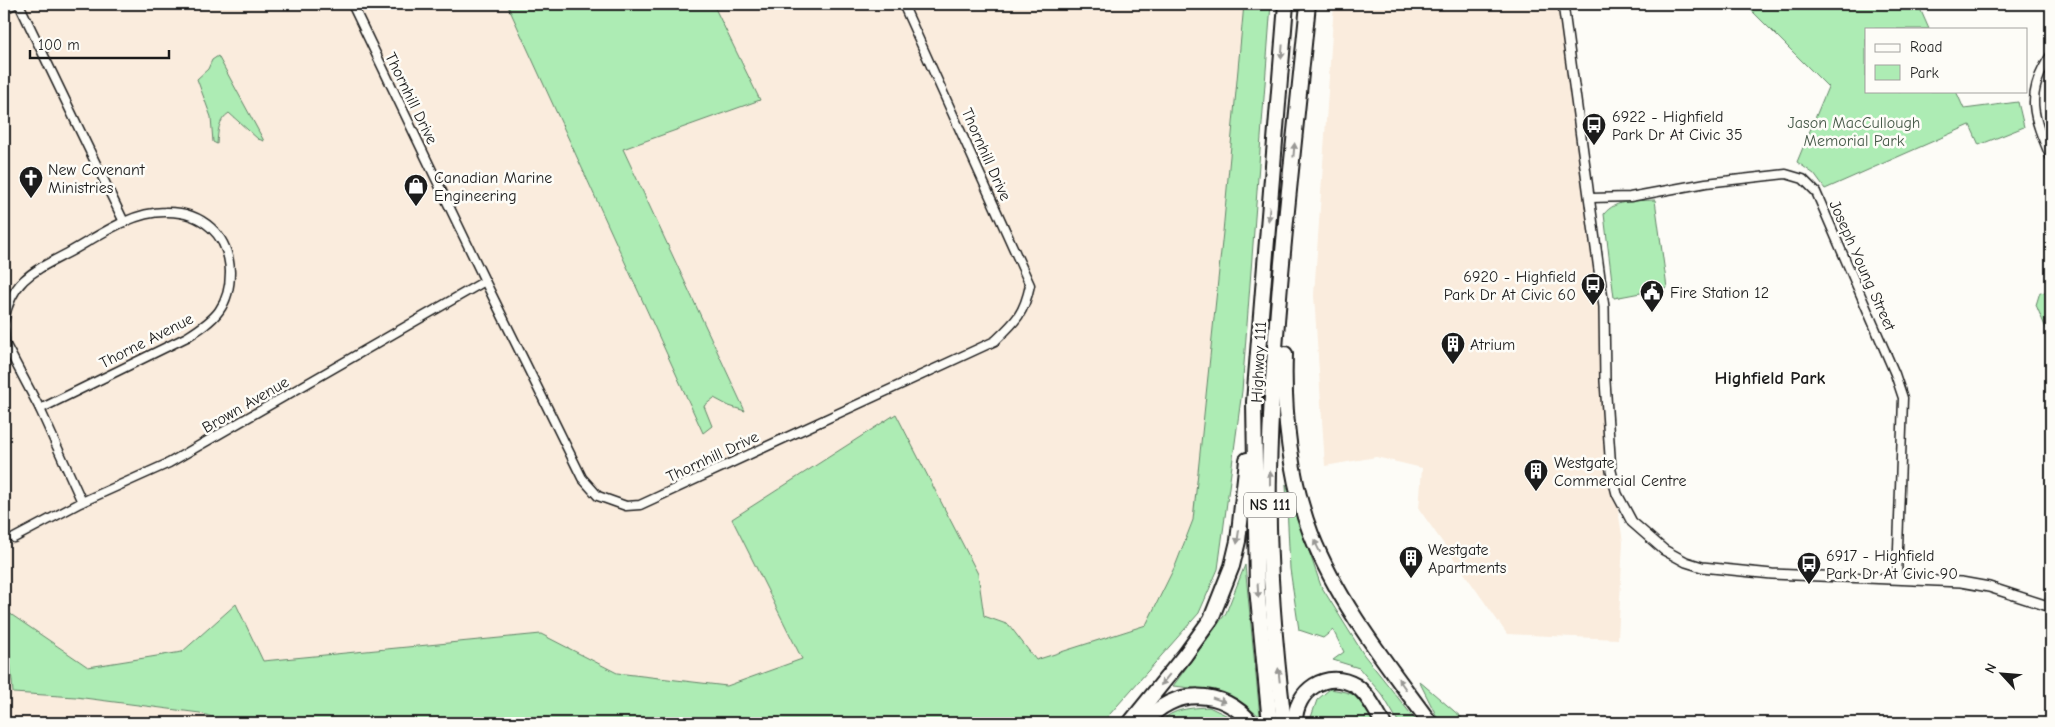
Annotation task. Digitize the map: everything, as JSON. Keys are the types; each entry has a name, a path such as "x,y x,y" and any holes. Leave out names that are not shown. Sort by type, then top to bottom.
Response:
{"highway":[{"name":"Highway 111","path":"1270,723 1257,588 1254,402 1286,4"},
{"name":"Highway 111","path":"1284,723 1272,578 1269,471 1279,286 1290,200 1308,4"},
{"path":"1279,286 1285,310 1284,387 1294,478 1311,534 1334,582 1347,603 1430,723"},
{"path":"1130,723 1185,655 1211,619 1224,590 1238,541 1254,402"},
{"path":"1295,723 1298,702 1307,691 1321,682 1337,680 1357,687 1363,692 1384,723"},
{"path":"1145,723 1158,709 1170,702 1194,696 1213,698 1228,703 1251,723"}],"street":[{"path":"4,9 14,4"},
{"path":"19,4 124,222"},
{"name":"Thornhill Drive","path":"352,4 484,281 582,478 598,496 626,506 640,505 995,341 1017,320 1026,303 1030,285 903,4"},
{"path":"1563,4 1591,198 1604,307 1605,381 1611,471 1617,494 1632,522 1664,550 1686,562 1702,567 1772,574 1960,582 1989,587 2051,607"},
{"path":"2051,55 2041,70 2034,90 2034,106 2040,132 2051,158"},
{"name":"Joseph Young Street","path":"1591,198 1630,197 1706,183 1780,174 1798,177 1812,187 1896,374 1903,398 1897,579"},
{"name":"Thorne Avenue","path":"4,321 7,304 17,288 31,273 124,222 166,212 191,216 202,221 223,241 229,262 230,286 220,310 205,325 187,337 40,409"},
{"name":"Brown Avenue","path":"14,538 82,502 149,474 484,281"},
{"path":"4,330 5,343 40,409 82,502"}],"shaded area":[{"path":"4,4 507,4 703,433 704,406 714,398 729,406 745,410 623,149 760,100 713,4 1244,4 1223,232 1193,520 1176,564 1147,625 1036,660 1009,625 984,616 978,574 802,660 727,686 617,673 541,634 263,661 236,604 182,652 88,667 6,612 14,693 76,697 200,713 231,723 4,723","holes":["218,56 263,140 258,139 229,113 224,116 219,126 217,144 213,142 211,117 197,79 208,69 212,60"]},
{"path":"1334,4 1563,4 1594,225 1610,458 1623,542 1618,639 1507,634 1419,509 1422,468 1376,457 1325,466 1314,295"}],"green space":[{"path":"507,4 713,4 760,100 623,149 745,411 729,406 714,398 704,406 712,426 703,433"},
{"path":"1244,4 1271,4 1242,391 1218,569 1199,613 1102,723 231,723 200,713 76,697 13,693 6,611 88,667 182,652 236,604 263,661 541,634 617,673 727,686 802,659 732,519 896,414 978,574 984,616 1009,625 1036,660 1146,625 1176,564 1193,520 1223,232"},
{"name":"Jason MacCullough Memorial Park","path":"1745,4 1918,4 1929,28 1865,28 1865,92 1956,92 1964,109 2018,102 2024,127 1979,145 1970,125 1825,189 1814,174 1797,162 1828,87"},
{"path":"218,56 264,141 258,139 229,113 221,123 217,144 213,142 211,117 197,79 208,69 212,60"},
{"path":"1655,200 1667,288 1614,298 1604,214 1620,203"},
{"path":"2040,292 2051,294 2051,340 2036,305"},
{"path":"1286,484 1321,586 1364,655 1418,723 1399,723 1383,696 1359,668 1333,660 1344,652 1333,630 1323,638 1299,630 1290,569"},
{"path":"1245,565 1260,716 1219,691 1173,686 1226,613"},
{"path":"1419,681 1468,723 1442,723 1437,717"},
{"path":"1330,689 1348,693 1359,698 1368,707 1377,723 1309,723 1317,700"},
{"path":"1209,707 1230,717 1235,723 1161,723 1170,714 1176,712"}],"place":[{"name":"6922 - Highfield Park Dr At Civic 35","path":"1594,146"},
{"name":"New Covenant Ministries","path":"31,199"},
{"name":"Canadian Marine Engineering","path":"416,207"},
{"name":"6920 - Highfield Park Dr At Civic 60","path":"1593,306"},
{"name":"Fire Station 12","path":"1652,313"},
{"name":"Atrium","path":"1453,365"},
{"name":"Westgate Commercial Centre","path":"1536,492"},
{"name":"Westgate Apartments","path":"1411,579"},
{"name":"6917 - Highfield Park Dr At Civic 90","path":"1809,585"}],"district":[{"name":"Highfield Park","path":"1770,378"}]}
